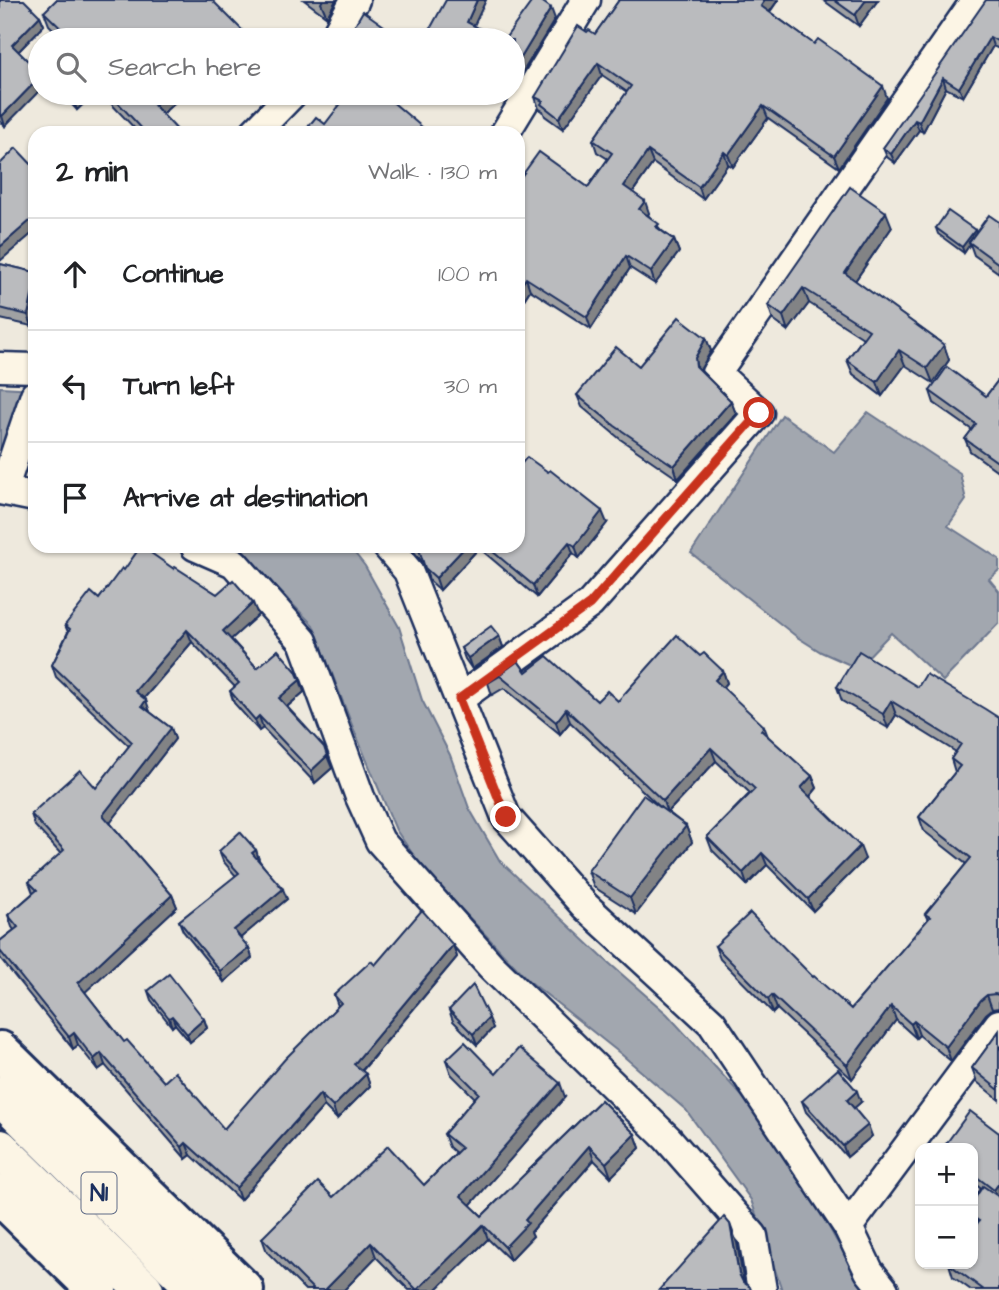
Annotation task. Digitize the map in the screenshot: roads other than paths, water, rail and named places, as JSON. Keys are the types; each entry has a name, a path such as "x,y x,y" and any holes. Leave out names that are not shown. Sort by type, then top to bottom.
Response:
{"highway":[{"path":"0,1051 244,1290"},
{"name":"N1","path":"0,1095 198,1290"},
{"name":"N1","path":"0,1149 144,1290"},
{"path":"1,1198 97,1290"}],"street":[{"path":"340,28 355,0"},
{"path":"525,100 586,0"},
{"path":"459,699 590,604 759,413 716,373 976,0"},
{"path":"261,126 281,105"},
{"path":"509,126 522,105"},
{"path":"0,367 28,368"},
{"path":"28,415 2,490 28,496"},
{"path":"211,553 234,563 303,640 360,797 380,841 491,966 667,1138 753,1236 762,1290"},
{"path":"393,553 408,571 506,817 585,906 712,1023 848,1227 868,1282"},
{"path":"848,1227 999,1024"}]}
